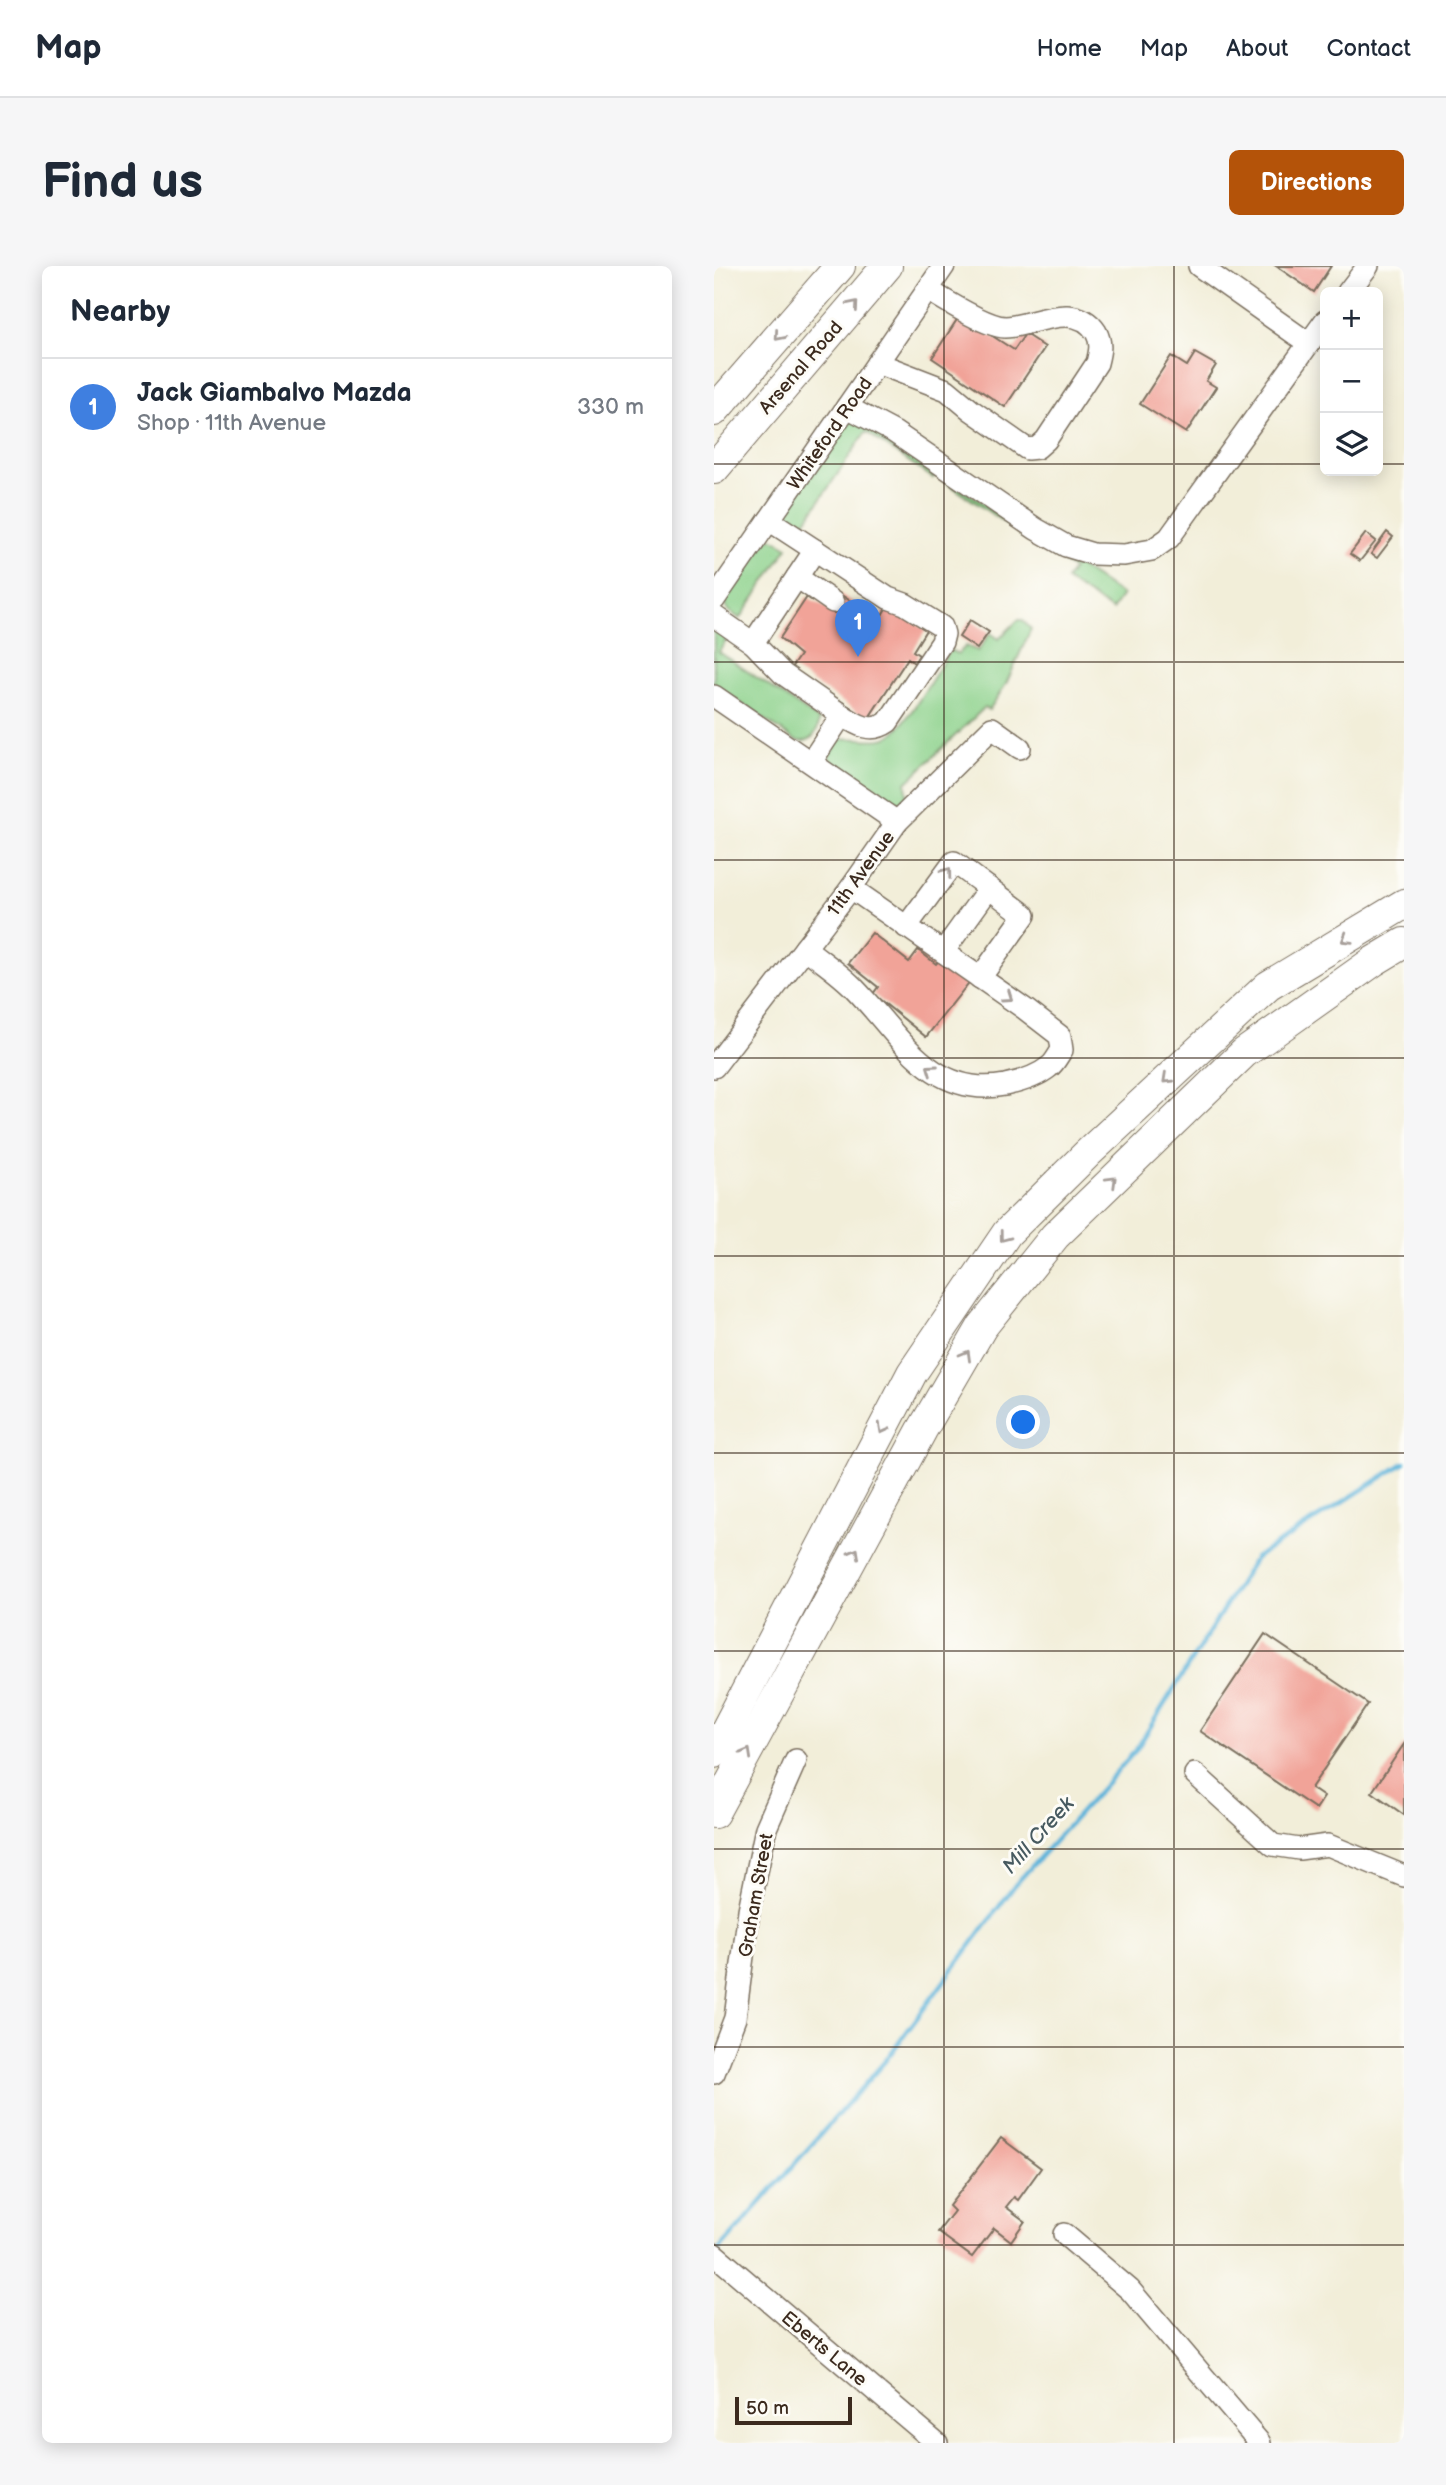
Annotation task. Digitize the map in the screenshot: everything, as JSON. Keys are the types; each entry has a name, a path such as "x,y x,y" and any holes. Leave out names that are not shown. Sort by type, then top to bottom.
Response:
{"highway":[{"name":"Arsenal Road","path":"714,411 839,266"},
{"name":"Arsenal Road","path":"714,469 887,266"},
{"path":"714,1753 912,1373 1007,1233 1088,1153 1268,986 1404,904"},
{"path":"714,1813 922,1430 982,1327 1055,1236 1244,1053 1374,961 1404,943"}],"street":[{"name":"Whiteford Road","path":"714,600 944,266"},
{"path":"1199,266 1308,343"},
{"path":"1352,287 1368,266"},
{"path":"877,363 947,390 1027,449 1037,448 1046,440 1097,363 1101,349 1098,336 1093,327 1082,320 1062,315 1006,327 961,310 928,290"},
{"path":"847,407 894,432 1066,546 1093,554 1124,555 1152,550 1169,538 1320,327"},
{"path":"714,617 753,643 783,674 859,726 871,728 881,727 888,722 942,642 942,627 905,604 888,598 769,520"},
{"path":"753,643 816,550"},
{"path":"797,577 833,602"},
{"name":"11th Avenue","path":"714,696 897,822 851,888 714,1067"},
{"path":"811,762 842,715"},
{"path":"897,822 992,728 1020,748"},
{"path":"906,927 954,862 1025,915 980,978"},
{"path":"805,948 854,987 909,1051 931,1071 956,1083 987,1088 1016,1083 1051,1066 1062,1050 1060,1036 851,888"},
{"path":"943,952 989,888"},
{"name":"Graham Street","path":"714,2073 735,2018 749,1910 766,1828 796,1760"},
{"path":"1195,1774 1273,1845 1299,1849 1328,1845 1404,1876"},
{"path":"1064,2234 1130,2290 1260,2443"},
{"name":"Eberts Lane","path":"714,2254 937,2443"}],"green space":[{"path":"845,418 860,421 1122,595 1112,610 1066,580 1073,569 935,475 933,478 866,432 801,528 789,520 785,511"},
{"path":"772,538 788,547 740,619 728,610 724,599 767,539"},
{"path":"1018,620 1022,620 1031,629 1006,684 989,710 984,708 906,783 907,797 904,801 889,804 831,762 829,756 837,740 880,739 893,733 911,712 950,650 958,654 966,646 978,651 990,633 999,639"},
{"path":"714,628 728,637 719,652 819,720 817,730 809,740 795,740 714,685"}],"building":[{"path":"1276,266 1331,266 1314,292"},
{"path":"960,315 1014,350 1025,334 1045,347 1005,407 932,358"},
{"path":"1195,353 1216,365 1206,381 1216,387 1186,433 1140,404 1171,356 1187,366"},
{"path":"1387,532 1393,537 1377,558 1371,554"},
{"path":"1366,533 1376,541 1360,561 1350,554"},
{"path":"840,594 879,620 888,605 926,630 913,651 919,655 914,663 908,658 868,719 791,668 800,655 780,638 807,597 830,609"},
{"path":"970,620 989,632 977,649 959,637"},
{"path":"872,933 909,962 918,950 936,964 942,957 971,980 926,1037 873,994 878,987 848,963"},
{"path":"1265,1634 1368,1704 1311,1788 1324,1797 1316,1809 1200,1731"},
{"path":"1404,1744 1404,1815 1372,1792"},
{"path":"1001,2138 1041,2168 1018,2200 1014,2197 1006,2207 1025,2221 1011,2241 994,2228 972,2257 938,2232 954,2211 949,2206"}],"waterway":[{"name":"Mill Creek","path":"719,2250 886,2060 1015,1885 1136,1750 1255,1558 1404,1463"}],"place":[{"name":"Jack Giambalvo Mazda","path":"858,657"}]}
